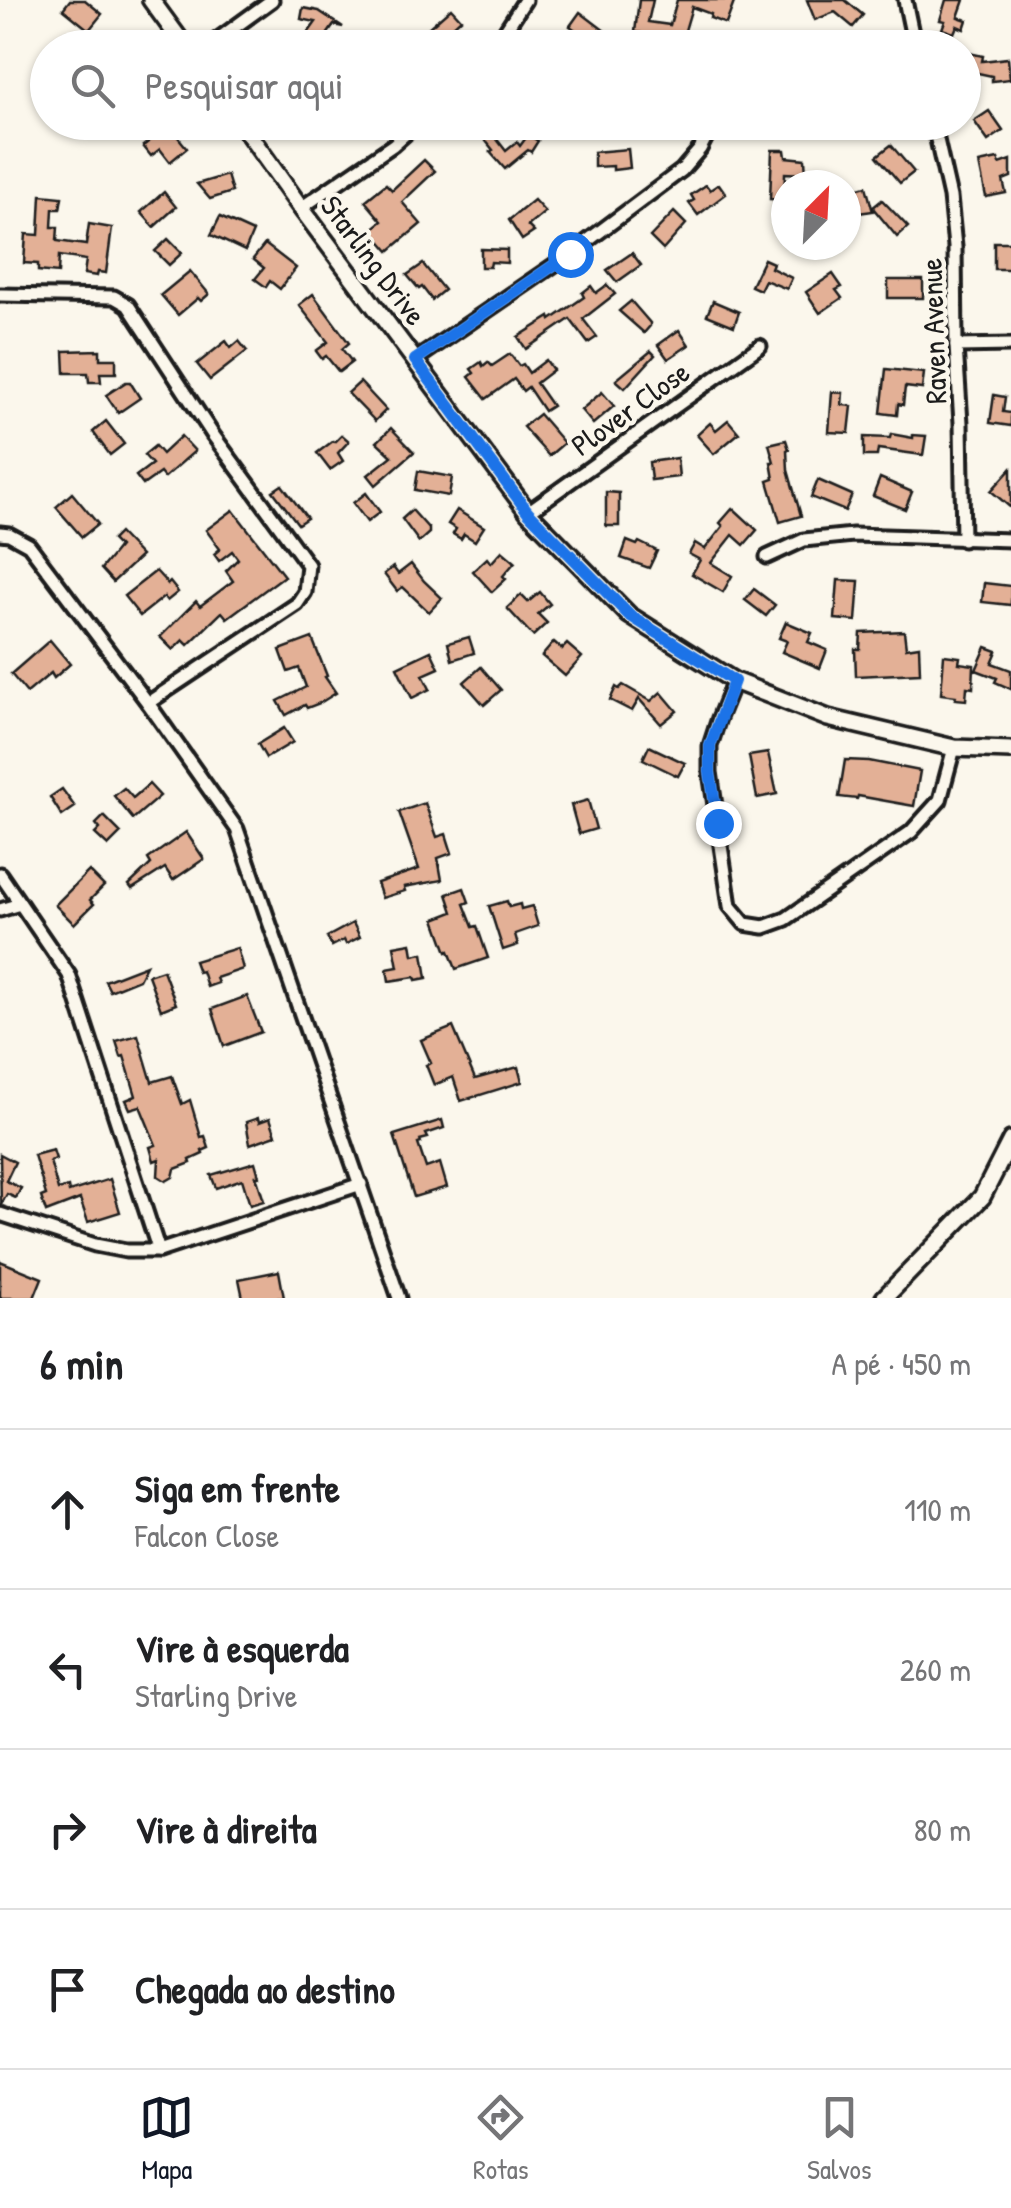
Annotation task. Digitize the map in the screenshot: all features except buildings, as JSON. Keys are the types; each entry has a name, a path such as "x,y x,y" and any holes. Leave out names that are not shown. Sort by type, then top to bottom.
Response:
{"street":[{"path":"152,0 173,30"},
{"path":"231,30 272,0"},
{"path":"506,30 525,0"},
{"path":"905,0 912,30"},
{"name":"Starling Drive","path":"253,140 528,512 629,615 734,681 828,718 954,748 1011,750"},
{"path":"301,208 399,140"},
{"path":"415,360 570,254 682,170 705,140"},
{"name":"Raven Avenue","path":"937,140 956,247 963,540"},
{"path":"0,295 114,296 128,305 214,435 308,566 305,592 297,604 148,703"},
{"path":"956,346 1011,344"},
{"name":"Plover Close","path":"528,512 760,346"},
{"path":"0,533 29,545 237,829 399,1298"},
{"path":"768,557 804,540 853,535 1011,540"},
{"path":"734,681 710,746 710,772 730,906 745,924 764,927 786,919 911,832 940,800 954,748"},
{"path":"0,874 68,975 159,1251"},
{"path":"0,910 20,904"},
{"path":"884,1298 982,1197 1011,1140"},
{"path":"0,1214 96,1245 126,1251 159,1251 361,1184"}],"route":[{"path":"570,254 415,360 528,512 629,615 734,681 710,746 718,823"}]}
